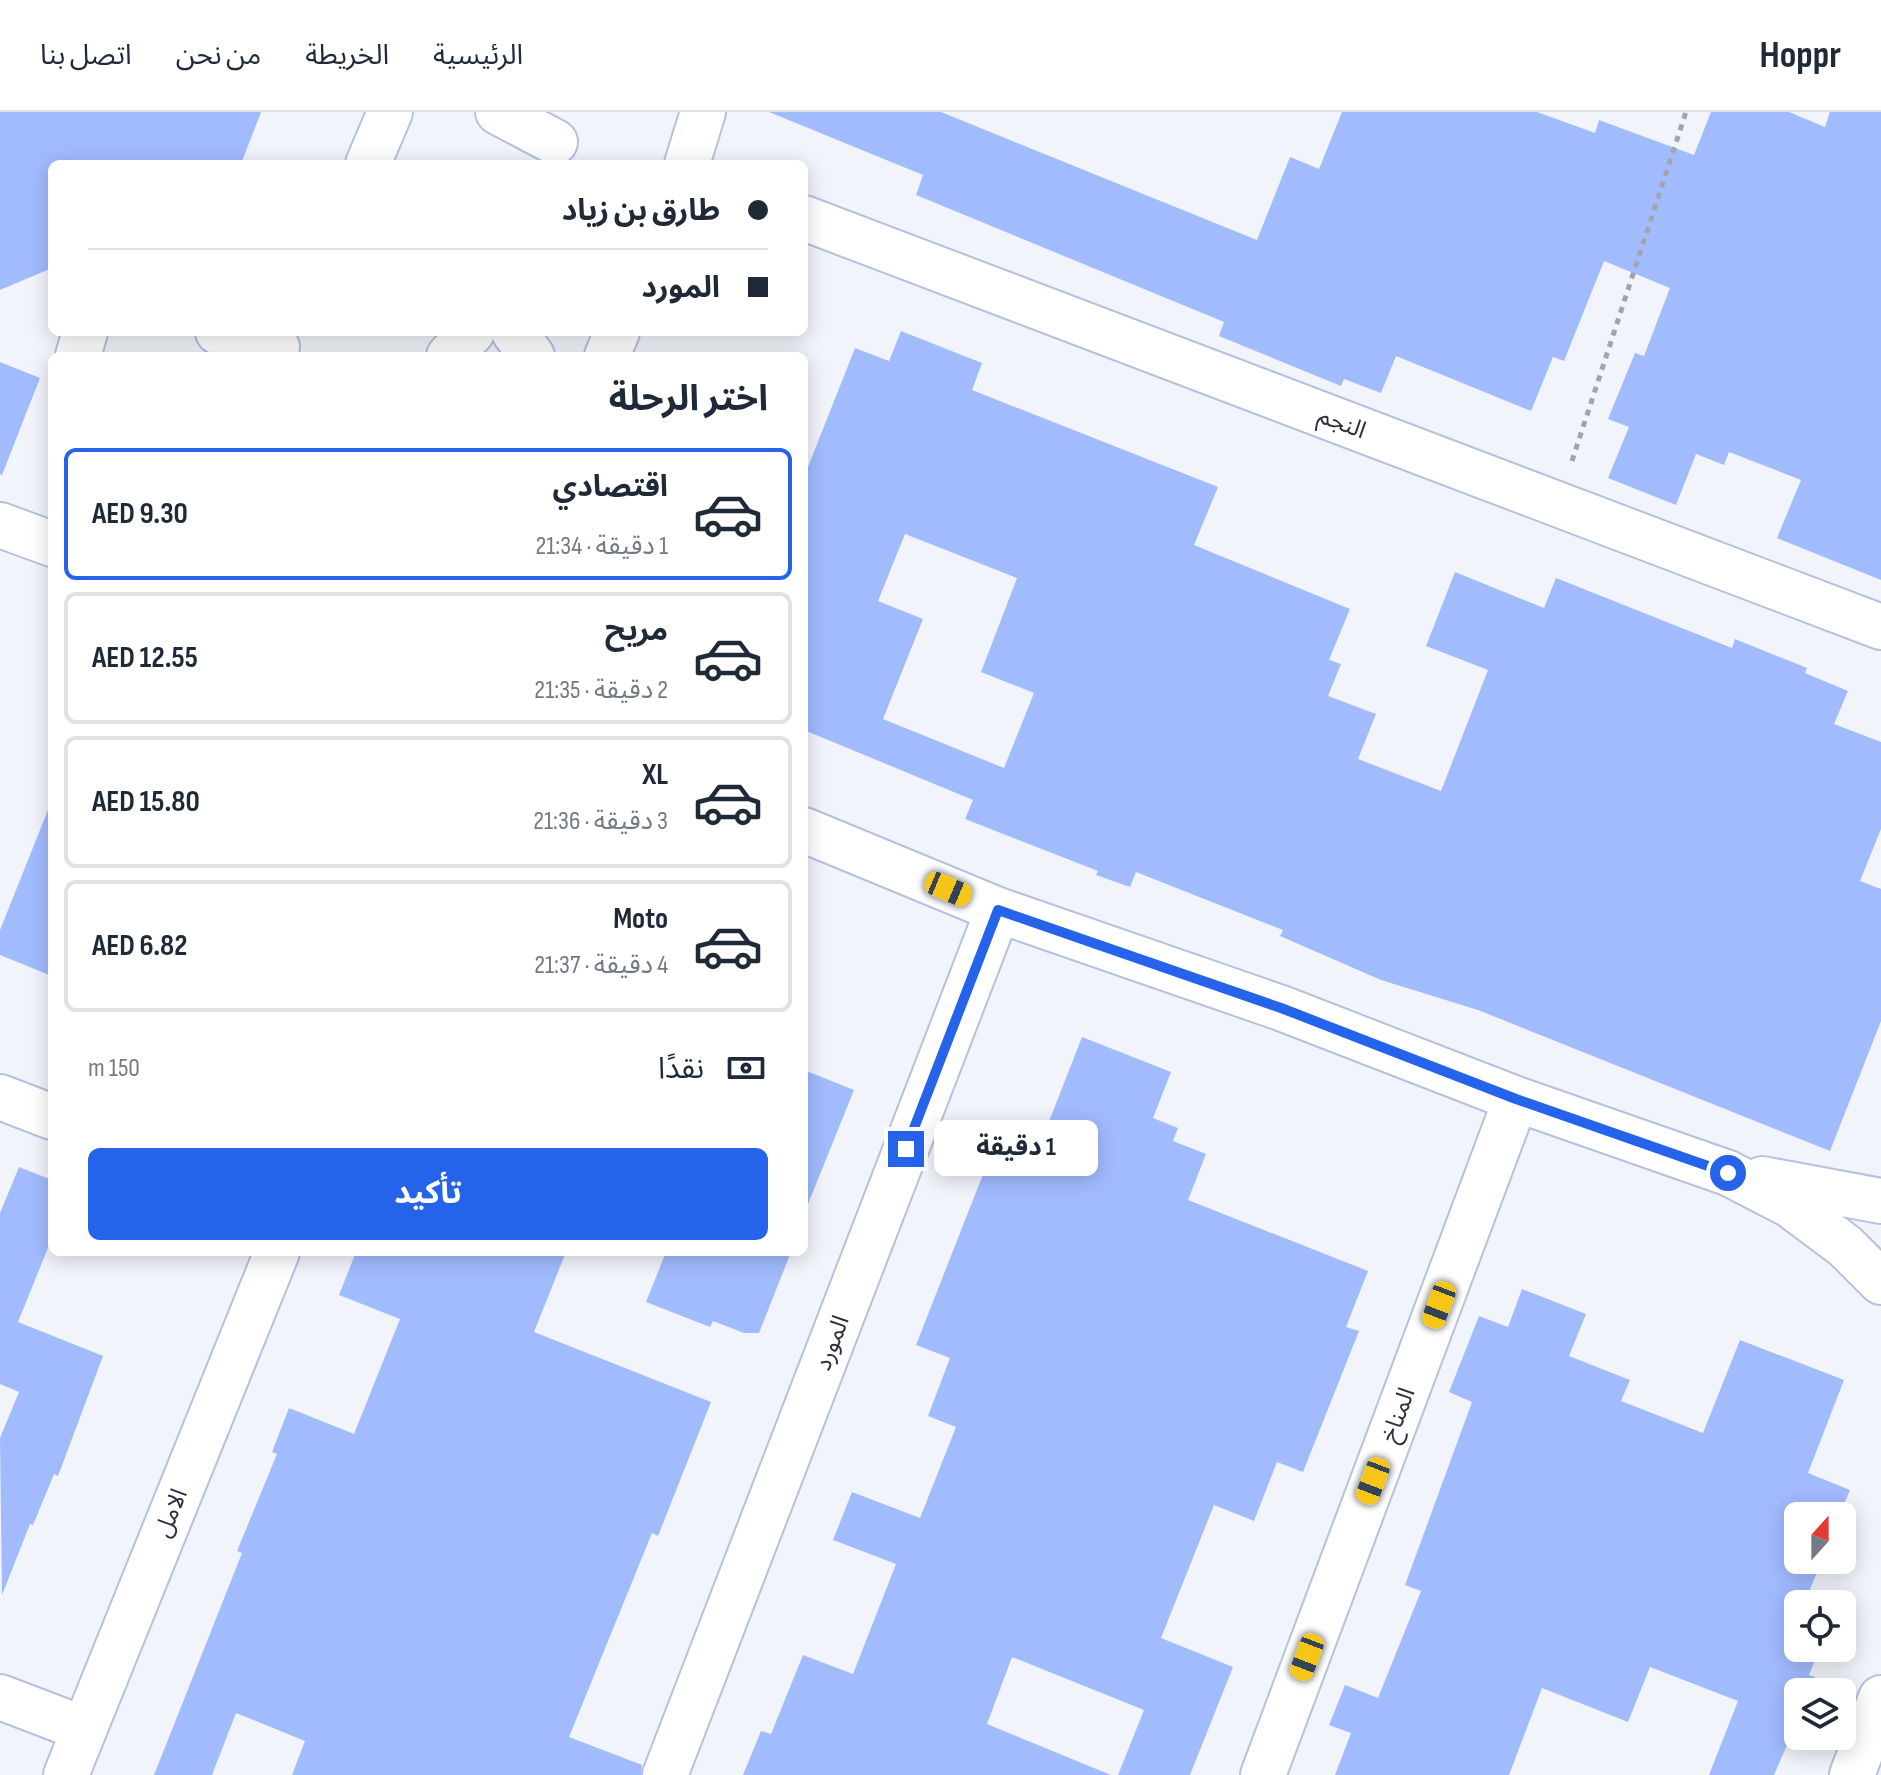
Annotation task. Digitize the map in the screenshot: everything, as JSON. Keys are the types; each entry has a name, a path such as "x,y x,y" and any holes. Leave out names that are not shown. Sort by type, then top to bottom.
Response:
{"street":[{"path":"370,160 390,112"},
{"path":"498,112 557,139"},
{"path":"688,160 703,112"},
{"name":"النجم","path":"808,220 1881,627"},
{"path":"228,336 240,341 285,345"},
{"path":"453,352 468,336"},
{"path":"0,525 48,543"},
{"path":"808,832 998,910 1281,1008 1516,1099 1728,1173 1790,1205 1845,1246 1881,1282"},
{"name":"المورد","path":"665,1775 998,910"},
{"path":"0,1097 48,1115"},
{"name":"المناخ","path":"1263,1775 1516,1099"},
{"path":"1728,1173 1881,1201"},
{"name":"الامل","path":"66,1775 275,1256"},
{"path":"0,1697 84,1729"},
{"path":"1852,1775 1881,1698"}],"path":[{"path":"1558,505 1686,112"}],"building":[{"path":"0,112 261,112 243,160 48,160 48,270 0,290"},
{"path":"769,112 941,112 1257,240 1290,157 1319,169 1342,112 1537,112 1595,133 1599,120 1694,155 1711,112 1789,112 1825,127 1830,112 1881,112 1881,580 1777,538 1801,480 1729,452 1724,465 1696,454 1676,505 1608,478 1629,427 1608,419 1635,353 1644,356 1670,288 1604,261 1564,361 1553,357 1531,411 1396,356 1381,393 1344,379 1341,386 1219,336 1224,322 916,195 923,175"},
{"path":"901,331 982,363 972,390 1218,487 1194,545 1350,609 1329,660 1341,664 1328,696 1376,714 1358,759 1441,791 1488,670 1426,646 1455,572 1544,608 1556,578 1732,648 1735,639 1807,668 1805,673 1848,691 1834,724 1881,742 1881,829 1860,881 1881,889 1881,1021 1830,1151 1478,1010 1381,980 1280,936 1283,930 1136,872 1130,887 1096,875 1098,871 965,819 973,800 808,732 808,467 855,348 889,361","holes":["905,534 1017,578 981,672 1034,693 1004,768 883,719 923,619 878,601"]},
{"path":"0,362 40,378 2,475 0,474"},
{"path":"48,810 48,974 0,955 0,930"},
{"path":"1082,1037 1171,1072 1153,1118 1178,1128 1173,1141 1206,1154 1188,1200 1368,1271 1346,1327 1359,1331 1303,1472 1277,1462 1254,1521 1214,1505 1161,1638 1233,1667 1190,1775 1118,1775 1144,1710 1012,1657 987,1724 1111,1775 743,1775 761,1731 771,1734 803,1655 853,1674 896,1564 833,1540 852,1492 920,1518 956,1427 928,1416 950,1358 916,1345 1002,1126 1041,1142"},
{"path":"808,1072 854,1090 808,1204"},
{"path":"19,1167 48,1178 48,1248 18,1322 103,1356 58,1476 54,1474 33,1525 30,1524 2,1595 0,1438 19,1392 0,1384 0,1213"},
{"path":"354,1256 564,1256 534,1332 711,1402 658,1536 652,1533 569,1737 642,1765 641,1775 292,1775 305,1741 236,1713 212,1775 154,1775 242,1553 237,1551 277,1454 272,1452 289,1408 354,1434 400,1319 339,1295"},
{"path":"664,1256 789,1256 759,1333 744,1333 713,1321 710,1327 646,1302"},
{"path":"1522,1289 1586,1314 1569,1356 1630,1380 1621,1401 1703,1433 1740,1340 1844,1380 1808,1473 1850,1490 1845,1502 1784,1502 1784,1574 1816,1574 1810,1590 1784,1590 1784,1662 1814,1662 1809,1675 1815,1677 1784,1678 1785,1750 1774,1775 1709,1775 1738,1701 1650,1667 1628,1722 1542,1688 1509,1775 1335,1775 1351,1733 1329,1725 1345,1685 1378,1698 1421,1591 1405,1585 1472,1402 1449,1392 1479,1316 1508,1327"}],"route":[{"path":"906,1149 998,910 1281,1008 1516,1099 1728,1173"}]}
